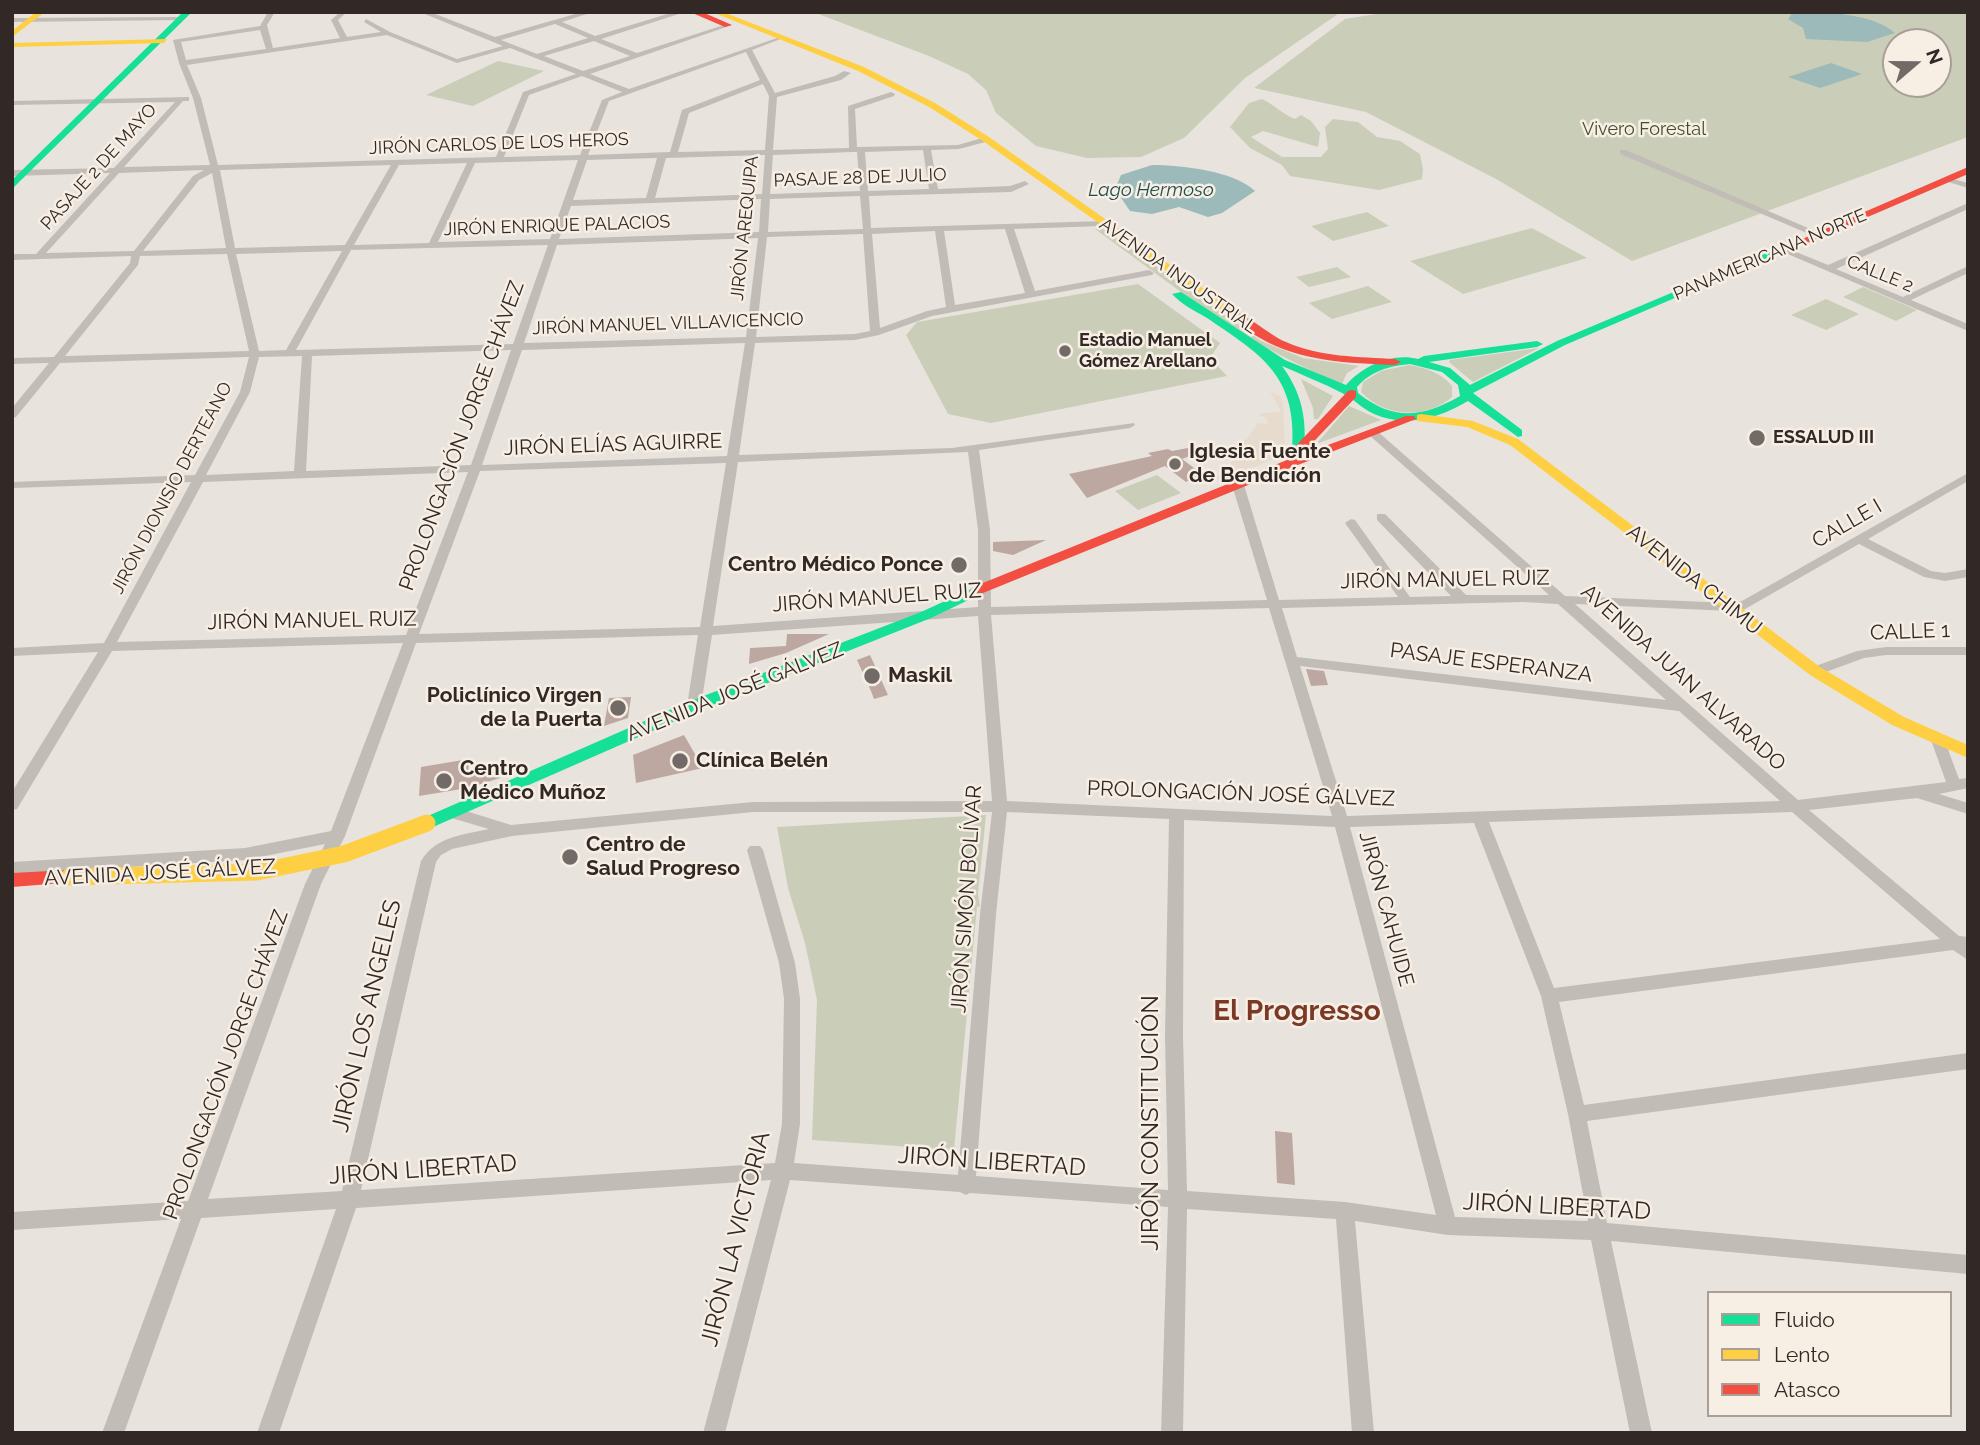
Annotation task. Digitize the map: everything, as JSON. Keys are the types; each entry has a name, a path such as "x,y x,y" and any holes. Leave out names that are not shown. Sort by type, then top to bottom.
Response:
{"main road":[{"path":"12,45 177,40 201,12"},
{"name":"AVENIDA INDUSTRIAL","path":"694,12 900,88 1102,223 1266,338 1286,347 1327,357 1402,361"},
{"name":"AVENIDA INDUSTRIAL","path":"716,12 891,94 978,141 1025,184 1264,354 1292,370 1352,393 1373,411 1415,419"},
{"path":"12,186 19,173 99,101 185,15"},
{"path":"12,35 36,16"},
{"name":"PANAMERICANA NORTE","path":"1415,419 1454,406 1467,393 1515,364 1572,337 1968,170"},
{"name":"PANAMERICANA NORTE","path":"1402,361 1505,350 1572,337"},
{"path":"1264,354 1289,380 1295,391 1300,425 1298,452"},
{"name":"AVENIDA CHIMU","path":"1402,361 1446,370 1464,384 1467,393 1737,606"},
{"name":"AVENIDA JOSÉ GÁLVEZ","path":"1280,467 1298,452 1352,393 1351,386 1363,373 1402,361"},
{"name":"AVENIDA CHIMU","path":"1415,419 1448,419 1475,425 1514,442 1822,668 1864,702 1938,740 1968,752"},
{"name":"AVENIDA JOSÉ GÁLVEZ","path":"12,880 257,872 287,868 367,846 453,813 694,706 926,615 987,586 1280,467 1372,432 1415,419"},
{"name":"AVENIDA CHIMU","path":"1822,668 1968,736"}],"street":[{"path":"102,19 110,12"},
{"path":"270,49 262,28 265,18 272,12"},
{"path":"344,12 334,20 344,38"},
{"path":"356,36 372,12"},
{"path":"423,12 500,38 627,91"},
{"path":"500,38 590,12"},
{"path":"540,55 682,12"},
{"path":"12,20 36,16 102,19 185,15"},
{"path":"366,21 388,33 457,61 513,45"},
{"path":"555,22 635,55"},
{"path":"499,160 526,94 729,25"},
{"path":"177,40 262,28"},
{"path":"183,63 388,33"},
{"name":"JIRÓN DIONISIO DERTEANO","path":"12,805 108,647 245,392 255,354 215,168 197,98 177,40"},
{"name":"PROLONGACIÓN JORGE CHÁVEZ","path":"113,1433 197,1209 313,884 337,836 475,469 583,158 606,100 775,40"},
{"path":"748,50 773,96 848,73"},
{"path":"673,155 685,112 764,81"},
{"path":"875,333 864,193 851,108 891,94"},
{"name":"JIRÓN AREQUIPA","path":"694,706 751,339 763,236 773,96"},
{"path":"12,103 197,98"},
{"name":"PASAJE 2 DE MAYO","path":"39,256 181,99"},
{"name":"JIRÓN CARLOS DE LOS HEROS","path":"19,173 959,147 978,141"},
{"path":"927,148 934,192"},
{"path":"1623,152 1816,234"},
{"path":"650,201 662,156"},
{"path":"432,246 472,161"},
{"path":"289,352 396,163"},
{"path":"12,415 135,263 136,254 196,178 215,168"},
{"path":"1948,179 1968,186"},
{"name":"PASAJE 28 DE JULIO","path":"569,203 1011,189 1025,184"},
{"path":"1827,269 1968,206"},
{"name":"JIRÓN ENRIQUE PALACIOS","path":"12,257 555,243 1102,223"},
{"path":"1009,226 1031,295"},
{"path":"939,229 951,308"},
{"name":"CALLE 2","path":"1781,249 1968,328"},
{"path":"1904,300 1968,269"},
{"name":"JIRÓN MANUEL VILLAVICENCIO","path":"12,361 855,337 951,308 1149,273"},
{"path":"300,474 307,352"},
{"name":"JIRÓN ELÍAS AGUIRRE","path":"12,485 732,461 973,449 1130,425"},
{"name":"AVENIDA JUAN ALVARADO","path":"1372,432 1795,806 1964,946"},
{"name":"JIRÓN SIMÓN BOLÍVAR","path":"966,1186 988,914 1000,806 984,611 987,586 973,449"},
{"name":"CALLE I","path":"1737,606 1968,476"},
{"name":"JIRÓN CAHUIDE","path":"1238,485 1341,822 1448,1226"},
{"path":"1381,517 1463,600"},
{"path":"1351,523 1407,601"},
{"path":"1859,539 1928,574 1945,577 1968,573"},
{"name":"JIRÓN MANUEL RUIZ","path":"12,652 705,631 984,611 1561,598 1737,606"},
{"name":"CALLE 1","path":"1822,668 1862,654 1886,651 1968,651"},
{"name":"PASAJE ESPERANZA","path":"1292,661 1685,707"},
{"path":"1938,740 1961,784"},
{"name":"PROLONGACIÓN JOSÉ GÁLVEZ","path":"436,851 448,844 512,831 753,807 1000,806 1341,822 1795,806 1919,792 1961,784"},
{"path":"1919,792 1968,809"},
{"name":"PROLONGACIÓN JOSÉ GÁLVEZ","path":"453,813 512,831"},
{"name":"JIRÓN CONSTITUCIÓN","path":"1172,1433 1178,1199 1174,1036 1177,814"},
{"path":"1480,819 1549,996 1577,1114 1598,1231 1641,1433"},
{"path":"12,867 245,854 337,836"},
{"name":"JIRÓN LA VICTORIA","path":"714,1433 783,1171 791,1124 792,999 787,963 755,849"},
{"name":"JIRÓN LOS ANGELES","path":"268,1433 349,1200 429,861 436,851"},
{"path":"1549,996 1964,946"},
{"path":"1577,1114 1968,1061"},
{"name":"JIRÓN LIBERTAD","path":"12,1221 783,1171 1345,1211 1448,1226 1598,1231 1968,1265"},
{"path":"1345,1211 1363,1433"}],"green space":[{"path":"813,12 1349,12 1338,14 1245,78 1184,138 1141,157 1087,158 1036,146 996,113 986,90 968,74 929,56"},
{"name":"Vivero Forestal","path":"1389,12 1968,12 1968,137 1632,261 1498,180 1366,112 1254,88 1345,19"},
{"path":"498,61 544,71 473,106 426,95"},
{"path":"1262,99 1295,119 1301,115 1311,121 1320,133 1318,147 1263,131 1251,137 1282,157 1321,157 1328,149 1325,127 1333,119 1358,122 1377,137 1400,141 1420,154 1422,179 1379,190 1290,176 1282,165 1250,148 1230,127 1249,103"},
{"path":"1367,212 1389,226 1333,241 1311,226"},
{"path":"1098,227 1261,341 1303,358 1359,366 1347,373 1341,386 1237,333 1095,229"},
{"path":"1532,228 1587,258 1463,294 1410,261"},
{"path":"1337,267 1351,277 1309,287 1296,277"},
{"name":"Estadio Manuel Gómez Arellano","path":"1138,284 1220,343 1210,358 1227,376 991,423 948,414 906,335 917,322"},
{"path":"1368,286 1392,302 1332,319 1309,303"},
{"path":"1863,287 1917,310 1896,321 1843,297"},
{"path":"1826,299 1859,314 1826,330 1791,315"},
{"path":"1539,348 1473,382 1449,362 1450,360"},
{"path":"1409,365 1438,374 1452,386 1452,397 1430,409 1405,412 1382,407 1361,392 1363,382 1381,371"},
{"path":"1301,379 1333,396 1318,419 1314,419 1313,408"},
{"path":"1349,406 1381,420 1319,443 1318,442"},
{"path":"1157,475 1181,493 1138,510 1115,491"},
{"path":"986,815 978,894 980,906 977,907 954,1150 812,1140 817,1000 805,943 788,888 777,827"}],"shaded area":[{"path":"1270,391 1280,396 1283,403 1285,451 1276,458 1220,481 1216,477 1227,471 1232,461 1239,458 1238,449 1232,446 1247,439 1258,423 1268,424 1266,417 1260,416 1260,413 1281,412"}],"water":[{"path":"1792,13 1835,13 1874,21 1888,28 1882,28 1882,37 1867,42 1806,39 1803,28 1788,19"},
{"path":"1831,63 1862,74 1820,88 1788,77"},
{"name":"Lago Hermoso","path":"1152,165 1177,166 1221,174 1246,184 1255,191 1222,213 1208,217 1179,207 1152,214 1130,211 1115,189 1121,175"}],"building":[{"path":"1193,447 1195,454 1182,459 1202,474 1186,482 1165,466 1087,498 1069,474 1152,456 1148,453"},
{"path":"1046,540 1013,555 993,551 993,542"},
{"path":"787,634 829,634 786,653 749,664 750,648 786,646"},
{"name":"Maskil","path":"870,655 888,695 874,699 857,660"},
{"path":"1306,669 1324,671 1328,685 1311,686"},
{"name":"Policlínico Virgen de la Puerta","path":"631,697 628,718 604,726 609,698"},
{"path":"684,735 703,768 636,783 633,755"},
{"name":"Centro Médico Muñoz","path":"469,759 468,775 498,769 500,778 468,788 419,796 421,767"},
{"path":"1275,1131 1292,1133 1295,1185 1277,1183"}],"traffic: fast":[{"path":"12,186 188,12"},
{"path":"1467,391 1561,343 1775,253"},
{"path":"1177,294 1281,362 1351,392"},
{"path":"1424,359 1537,344"},
{"path":"1264,354 1283,376 1294,398 1299,423 1298,452"},
{"path":"1410,360 1446,370 1464,384 1466,397 1437,412 1408,417 1379,412 1352,394 1351,386 1363,374 1385,364 1410,360"},
{"path":"1467,394 1518,433"},
{"path":"427,823 694,706 926,615 978,590"}],"traffic: slow":[{"path":"12,35 41,12"},
{"path":"716,12 861,69 932,105 986,139 1228,310"},
{"path":"12,45 164,41"},
{"path":"1421,418 1469,424 1514,442 1815,671 1898,721 1968,752"},
{"path":"69,877 257,872 344,854 427,823"}],"traffic: jam":[{"path":"694,12 728,25"},
{"path":"1775,253 1968,170"},
{"path":"1228,310 1263,335 1298,350 1330,357 1395,362"},
{"path":"1294,455 1352,394"},
{"path":"978,590 1280,467 1410,419"},
{"path":"12,880 69,877"}],"place":[{"name":"Estadio Manuel Gómez Arellano","path":"1065,351"},
{"name":"ESSALUD III","path":"1757,438"},
{"name":"Iglesia Fuente de Bendicíón","path":"1175,464"},
{"name":"Centro Médico Ponce","path":"959,565"},
{"name":"Maskil","path":"872,676"},
{"name":"Policlínico Virgen de la Puerta","path":"618,708"},
{"name":"Clínica Belén","path":"680,761"},
{"name":"Centro Médico Muñoz","path":"444,781"},
{"name":"Centro de Salud Progreso","path":"570,857"}],"district":[{"name":"El Progresso","path":"1297,1012"}]}
